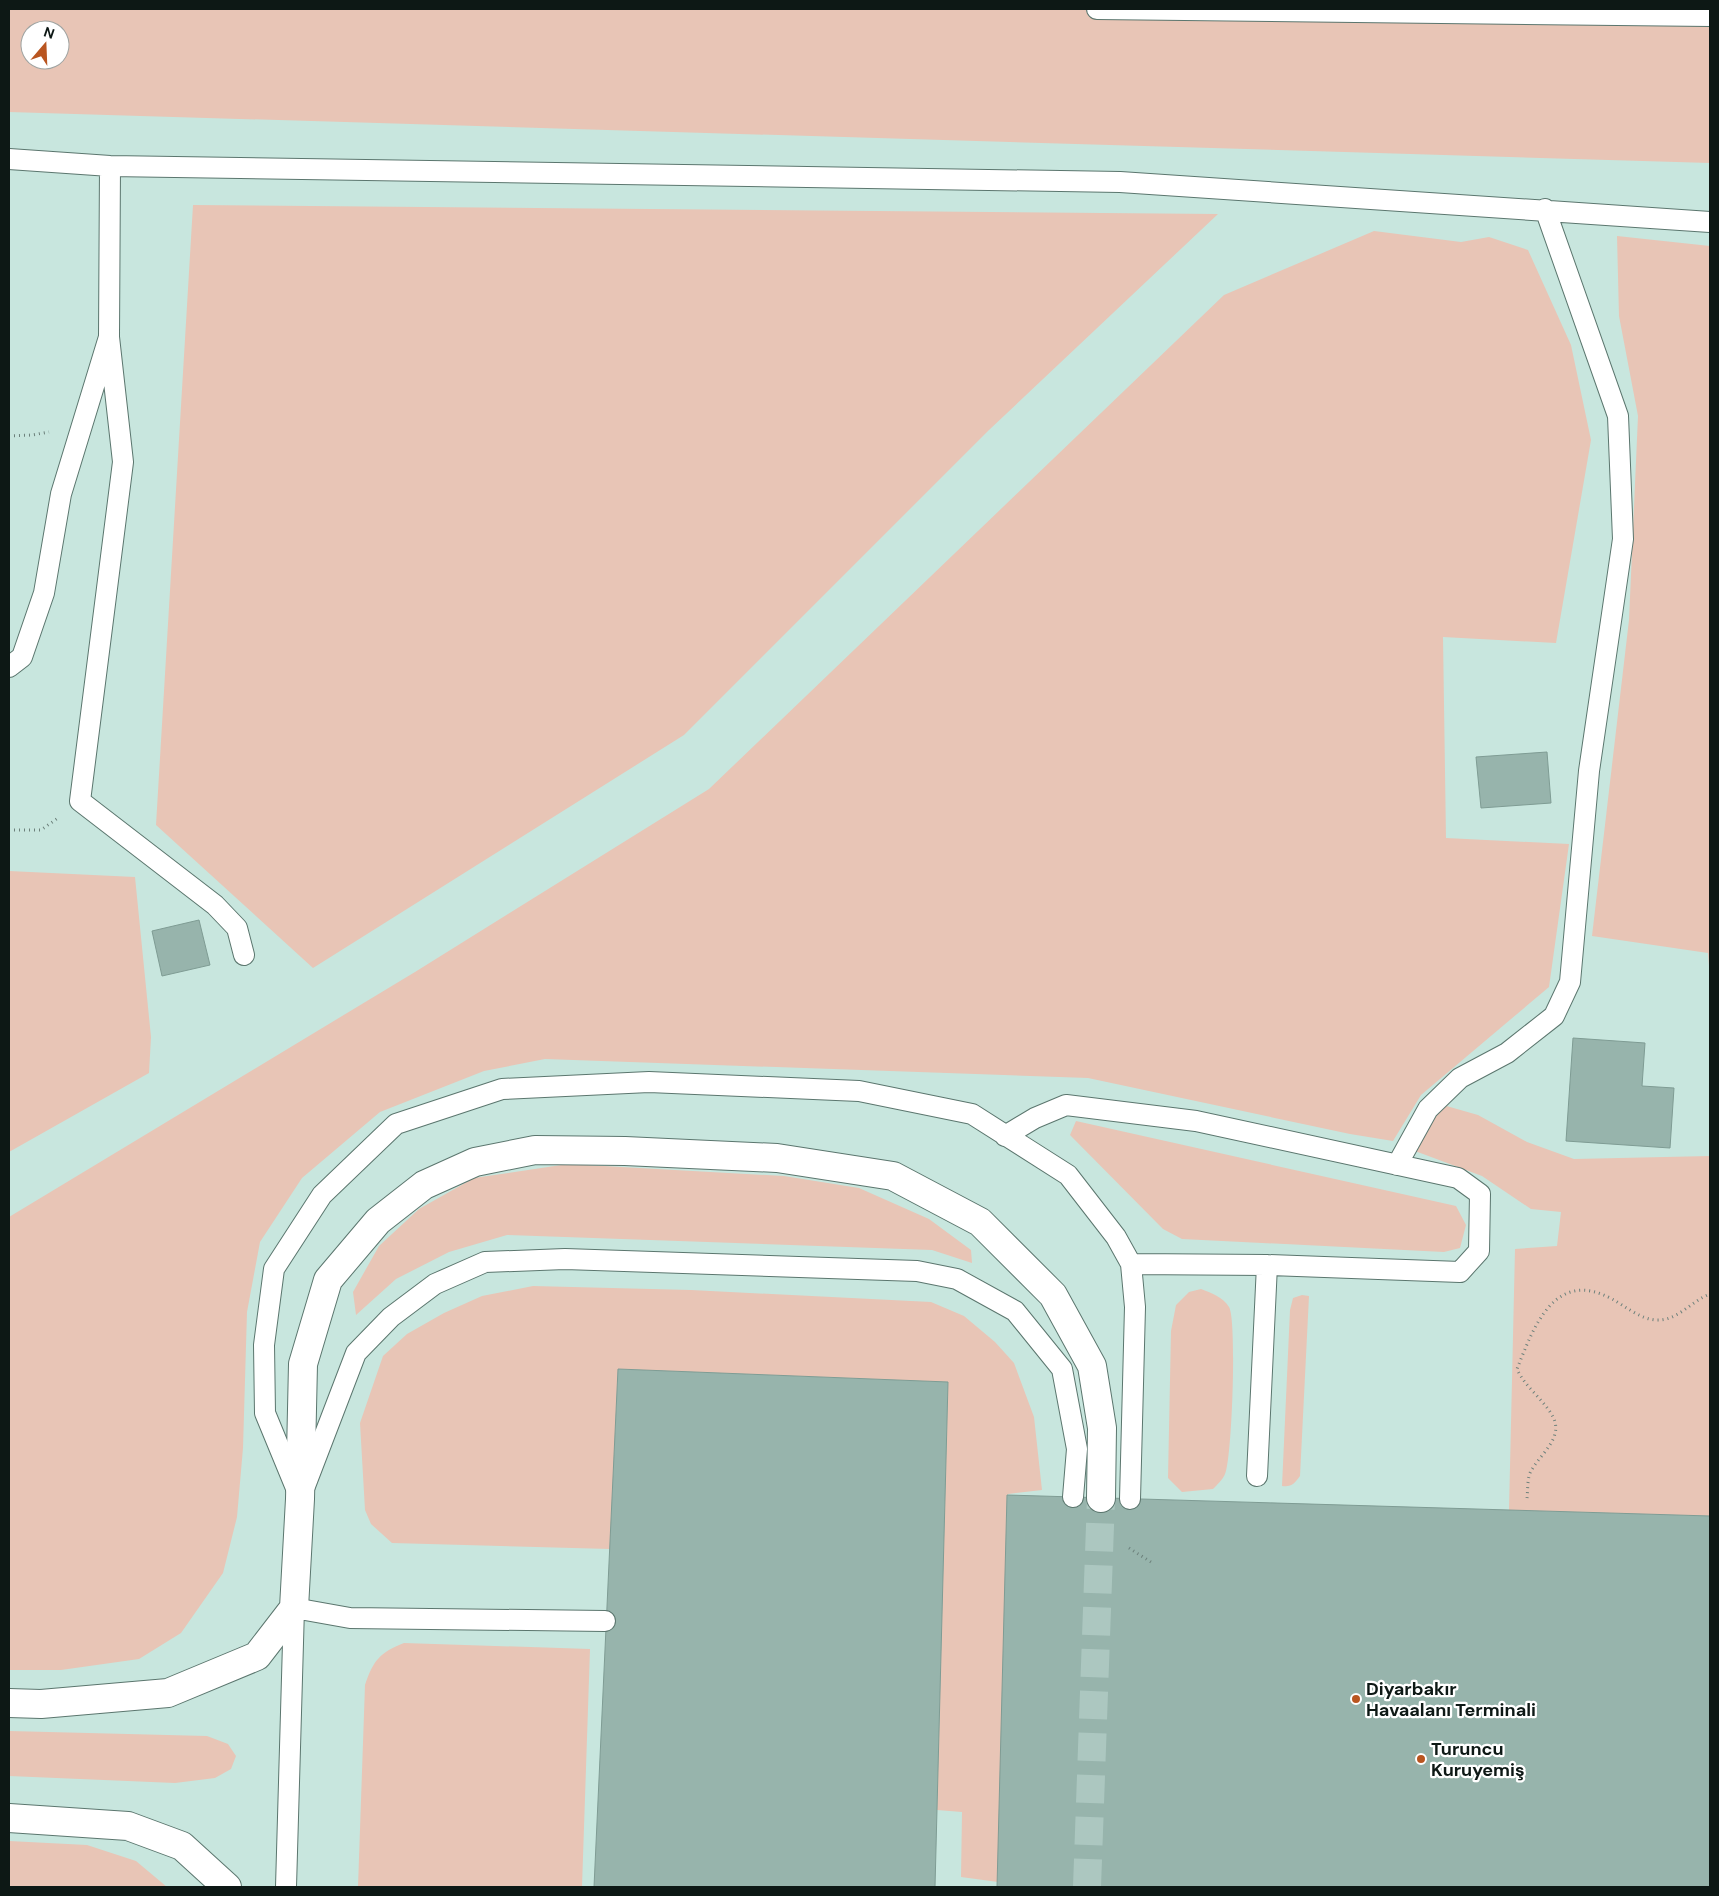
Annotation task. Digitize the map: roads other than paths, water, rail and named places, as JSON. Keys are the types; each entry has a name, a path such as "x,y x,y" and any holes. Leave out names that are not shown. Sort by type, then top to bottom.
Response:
{"main road":[{"path":"9,1704 41,1704 168,1693 257,1656 294,1608 300,1499 303,1364 328,1280 378,1221 424,1185 475,1162 535,1150 625,1151 777,1158 893,1176 980,1222 1054,1295 1092,1366 1102,1428 1102,1498"},
{"path":"9,1818 128,1826 182,1846 227,1887"}],"lane":[{"path":"1097,9 1710,16"},
{"path":"9,159 110,166 1120,182 1710,222"},
{"path":"110,166 109,337 123,462 80,801 216,905 237,928 244,955"},
{"path":"1397,1165 1428,1109 1460,1078 1508,1053 1554,1016 1570,982 1589,771 1623,539 1618,416 1545,210"},
{"path":"9,667 22,657 44,592 61,494 109,337"},
{"path":"300,1499 265,1413 264,1345 274,1269 322,1195 396,1124 502,1089 649,1082 859,1091 972,1114 1068,1175 1116,1237 1131,1264 1136,1307 1130,1499"},
{"path":"1005,1136 1035,1118 1066,1105 1196,1121 1458,1178 1480,1194 1479,1251 1460,1272 1267,1265 1131,1264"},
{"path":"300,1499 356,1353 391,1317 435,1284 485,1262 565,1258 917,1271 957,1280 1015,1311 1062,1369 1077,1449 1074,1497"},
{"path":"1257,1476 1267,1265"},
{"path":"286,1887 294,1608 350,1618 606,1621"}],"tunnel":[{"path":"1087,1887 1101,1498"}],"place":[{"name":"Diyarbakır Havaalanı Terminali","path":"1356,1699"},
{"name":"Turuncu Kuruyemiş","path":"1421,1759"}]}
